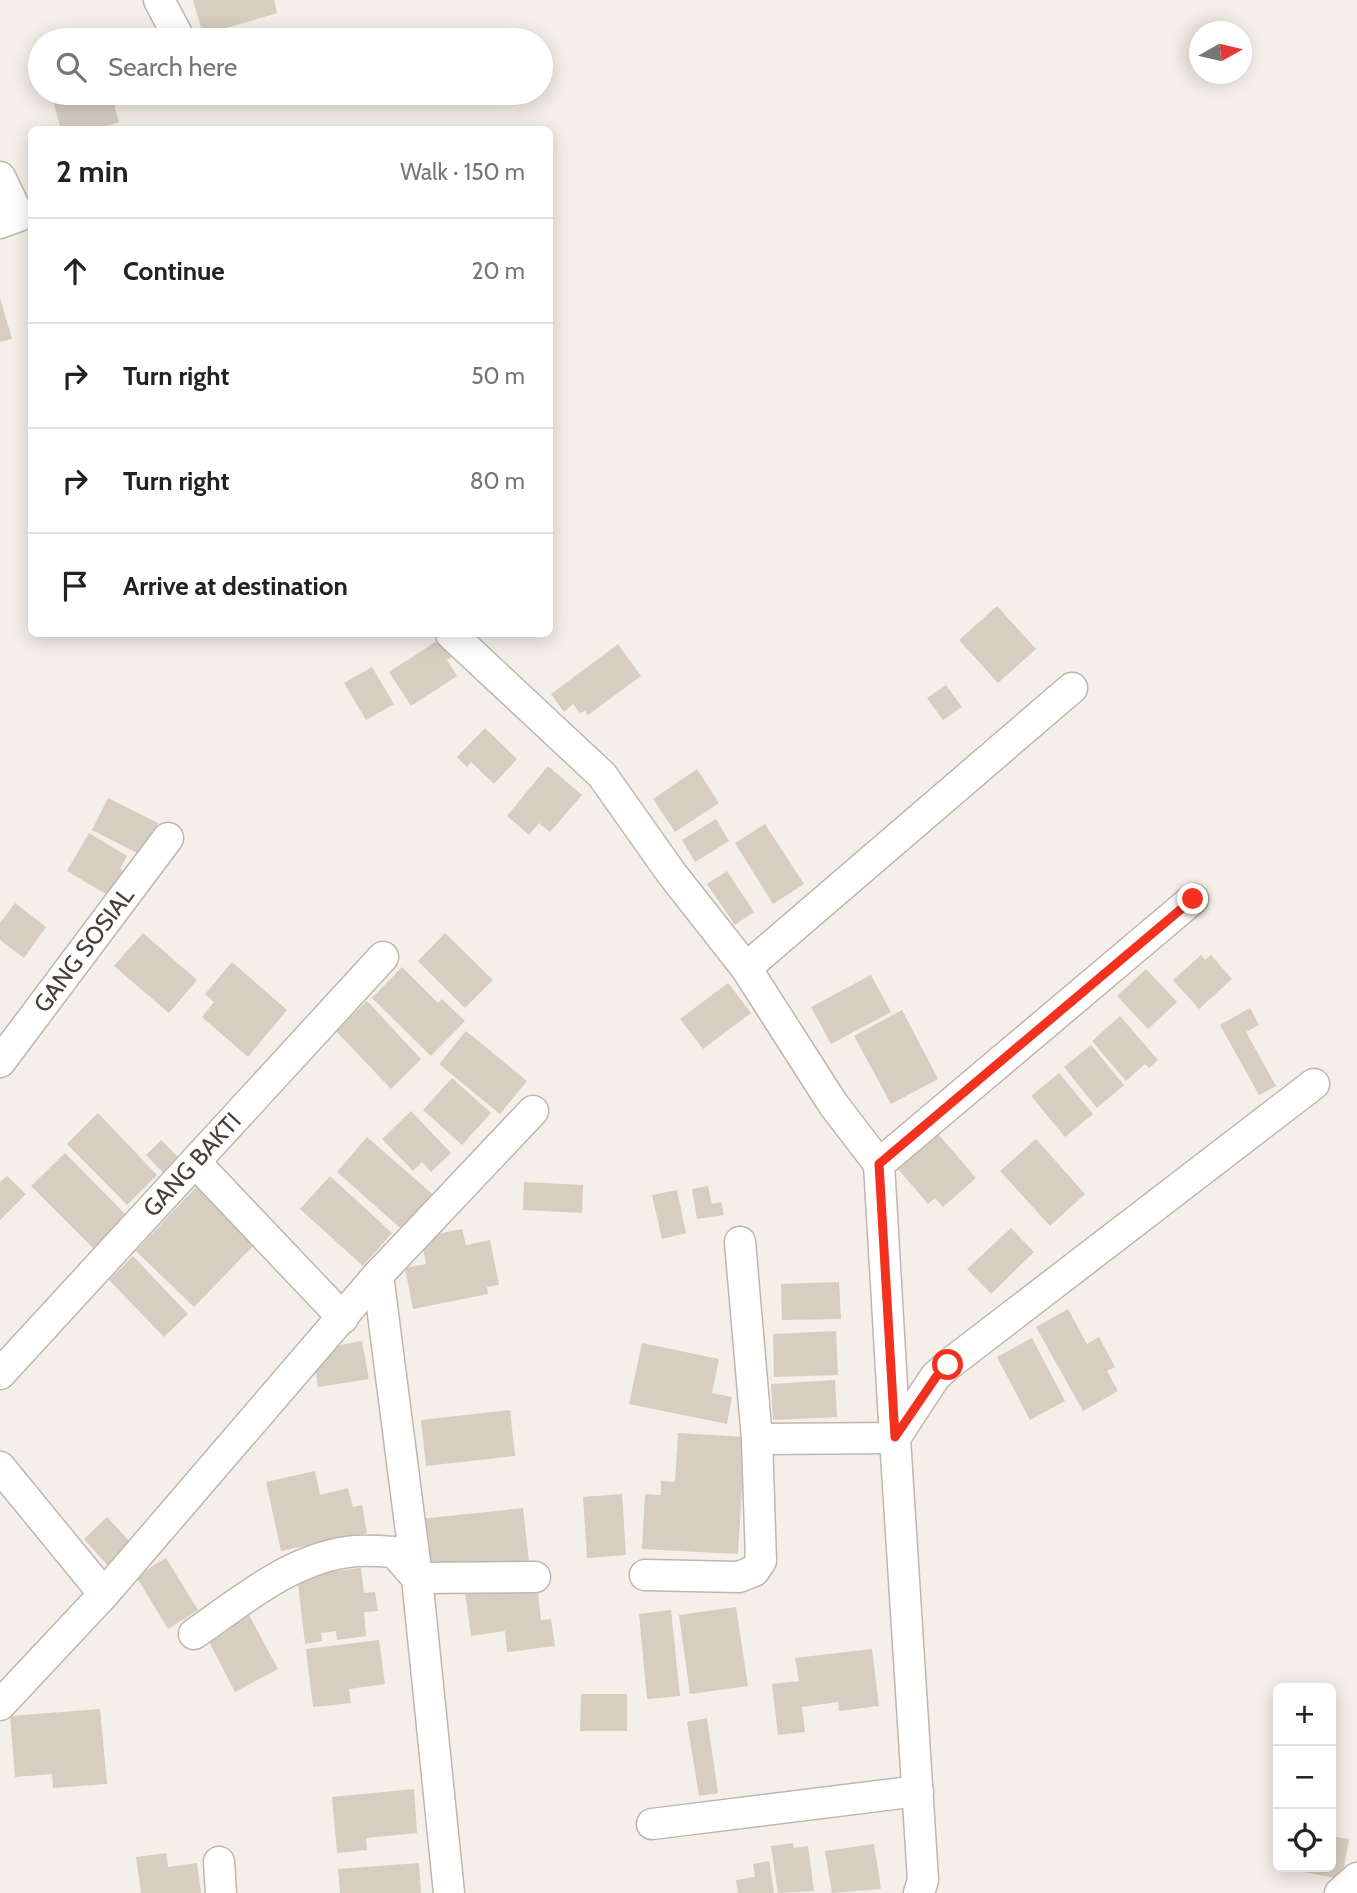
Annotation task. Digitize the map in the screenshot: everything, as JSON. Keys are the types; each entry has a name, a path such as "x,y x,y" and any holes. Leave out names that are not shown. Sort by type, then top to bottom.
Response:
{"street":[{"path":"159,0 174,28"},
{"path":"0,177 19,216 0,223"},
{"path":"454,637 602,775 672,874 746,968 833,1104 879,1164 923,1880 919,1893"},
{"path":"746,968 1072,688"},
{"name":"GANG SOSIAL","path":"0,1062 168,838"},
{"path":"879,1164 1193,899"},
{"name":"GANG BAKTI","path":"0,1374 383,957"},
{"path":"895,1437 936,1377 948,1365 1314,1084"},
{"path":"0,1705 104,1594 378,1275 533,1111"},
{"path":"195,1162 343,1318"},
{"path":"645,1575 739,1577 754,1571 761,1561 757,1439 740,1242"},
{"path":"378,1275 418,1578 449,1893"},
{"path":"757,1439 895,1437"},
{"path":"0,1467 104,1594"},
{"path":"194,1633 271,1580 312,1561 355,1550 394,1552 418,1578 535,1577"},
{"path":"652,1824 918,1791"},
{"path":"219,1862 221,1893"},
{"path":"1340,1893 1357,1878"}],"building":[{"path":"193,0 274,0 277,13 227,28 201,28"},
{"path":"54,105 114,105 119,122 106,126 60,126"},
{"path":"0,298 12,339 0,342"},
{"path":"997,606 1036,649 998,683 959,640"},
{"path":"443,637 447,637 458,652 447,660 457,676 411,706 389,672"},
{"path":"618,644 641,676 588,715 585,711 580,713 573,704 564,712 551,694"},
{"path":"372,667 394,704 366,720 344,683"},
{"path":"946,685 962,707 943,720 927,698"},
{"path":"485,728 517,759 494,784 471,762 467,767 457,757"},
{"path":"548,766 582,795 550,832 539,823 529,835 507,816"},
{"path":"697,769 719,803 675,832 653,799"},
{"path":"108,798 158,823 141,855 92,830"},
{"path":"716,819 729,841 695,862 682,840"},
{"path":"765,824 804,884 773,904 735,843"},
{"path":"89,833 127,856 120,869 127,873 113,898 67,871"},
{"path":"727,871 754,912 735,925 707,884"},
{"path":"15,903 46,927 24,958 0,940 0,923"},
{"path":"143,933 197,980 169,1013 114,966"},
{"path":"445,933 493,980 465,1008 418,961"},
{"path":"1201,955 1205,960 1211,955 1232,979 1199,1009 1173,980"},
{"path":"232,962 287,1010 248,1057 202,1017 214,1002 205,994"},
{"path":"402,967 438,1003 442,999 465,1021 431,1056 372,998"},
{"path":"1146,969 1177,1002 1148,1029 1117,996"},
{"path":"871,975 891,1012 831,1044 811,1007"},
{"path":"728,983 751,1013 703,1049 680,1019"},
{"path":"367,1001 421,1059 391,1089 336,1031"},
{"path":"1250,1008 1259,1025 1246,1032 1276,1086 1259,1095 1220,1025"},
{"path":"902,1010 938,1079 891,1104 854,1036"},
{"path":"1120,1016 1158,1060 1149,1068 1145,1064 1126,1081 1092,1041"},
{"path":"466,1031 527,1081 500,1114 439,1064"},
{"path":"1091,1045 1124,1085 1097,1108 1064,1067"},
{"path":"1059,1073 1093,1114 1065,1137 1031,1096"},
{"path":"452,1078 491,1113 462,1145 423,1110"},
{"path":"411,1111 451,1153 431,1172 422,1162 413,1171 382,1139"},
{"path":"98,1113 157,1175 127,1205 67,1144"},
{"path":"933,1128 976,1178 943,1207 935,1198 928,1204 898,1169 908,1160 903,1154"},
{"path":"367,1137 437,1198 407,1234 337,1172"},
{"path":"1036,1139 1085,1194 1050,1226 1000,1171"},
{"path":"161,1140 183,1162 168,1178 146,1155"},
{"path":"65,1153 128,1217 95,1250 31,1186"},
{"path":"7,1176 26,1194 0,1220 0,1182"},
{"path":"330,1176 392,1233 363,1266 300,1209"},
{"path":"524,1182 583,1185 582,1213 523,1210"},
{"path":"708,1186 712,1204 721,1202 724,1215 697,1219 692,1189"},
{"path":"196,1187 255,1244 194,1307 136,1251"},
{"path":"677,1190 686,1233 662,1239 652,1195"},
{"path":"1011,1228 1034,1252 991,1294 967,1269"},
{"path":"462,1229 466,1245 490,1240 499,1285 487,1287 488,1294 413,1309 405,1268 426,1264 421,1237"},
{"path":"133,1256 188,1314 164,1337 109,1280"},
{"path":"839,1282 841,1319 782,1320 781,1284"},
{"path":"1068,1309 1087,1344 1099,1337 1115,1367 1107,1371 1118,1391 1083,1411 1036,1327"},
{"path":"836,1331 838,1375 774,1377 773,1334"},
{"path":"1032,1338 1065,1401 1030,1420 997,1357"},
{"path":"362,1341 369,1379 318,1387 314,1360 331,1347"},
{"path":"642,1343 719,1359 712,1393 732,1397 727,1424 629,1404"},
{"path":"835,1380 837,1417 773,1420 771,1384"},
{"path":"510,1410 515,1456 426,1466 421,1420"},
{"path":"678,1433 745,1437 738,1554 642,1549 645,1494 661,1495 661,1481 675,1482"},
{"path":"315,1471 320,1495 348,1488 353,1507 362,1505 367,1533 281,1551 266,1482"},
{"path":"622,1494 626,1555 587,1558 583,1497"},
{"path":"523,1508 529,1562 426,1572 420,1519"},
{"path":"107,1517 133,1545 109,1567 84,1539"},
{"path":"166,1558 198,1610 168,1629 136,1576"},
{"path":"361,1568 364,1593 375,1592 378,1611 364,1612 366,1636 337,1640 336,1631 321,1633 322,1641 305,1644 297,1575"},
{"path":"537,1584 541,1620 551,1619 555,1646 507,1652 505,1631 471,1636 465,1593"},
{"path":"736,1607 748,1686 690,1694 679,1615"},
{"path":"671,1610 680,1696 647,1699 639,1614"},
{"path":"248,1613 278,1669 235,1692 206,1636"},
{"path":"379,1640 385,1684 349,1689 351,1703 313,1707 306,1649"},
{"path":"872,1649 879,1706 839,1711 838,1702 802,1707 805,1732 778,1735 772,1684 799,1681 795,1658"},
{"path":"581,1694 627,1694 627,1731 580,1731"},
{"path":"100,1709 107,1784 53,1788 52,1774 15,1777 10,1716"},
{"path":"707,1718 718,1793 699,1796 687,1722"},
{"path":"414,1789 417,1833 366,1838 367,1850 337,1853 332,1797"},
{"path":"1336,1837 1349,1839 1342,1879 1303,1872 1336,1872"},
{"path":"793,1843 794,1848 808,1846 814,1891 778,1893 771,1846"},
{"path":"874,1844 881,1889 832,1893 825,1851"},
{"path":"166,1853 168,1867 197,1863 201,1893 141,1893 136,1857"},
{"path":"769,1861 774,1893 738,1893 736,1880 755,1877 753,1864"},
{"path":"419,1863 421,1893 340,1893 338,1869"}],"route":[{"path":"948,1365 936,1377 895,1437 879,1164 1193,899"}]}
